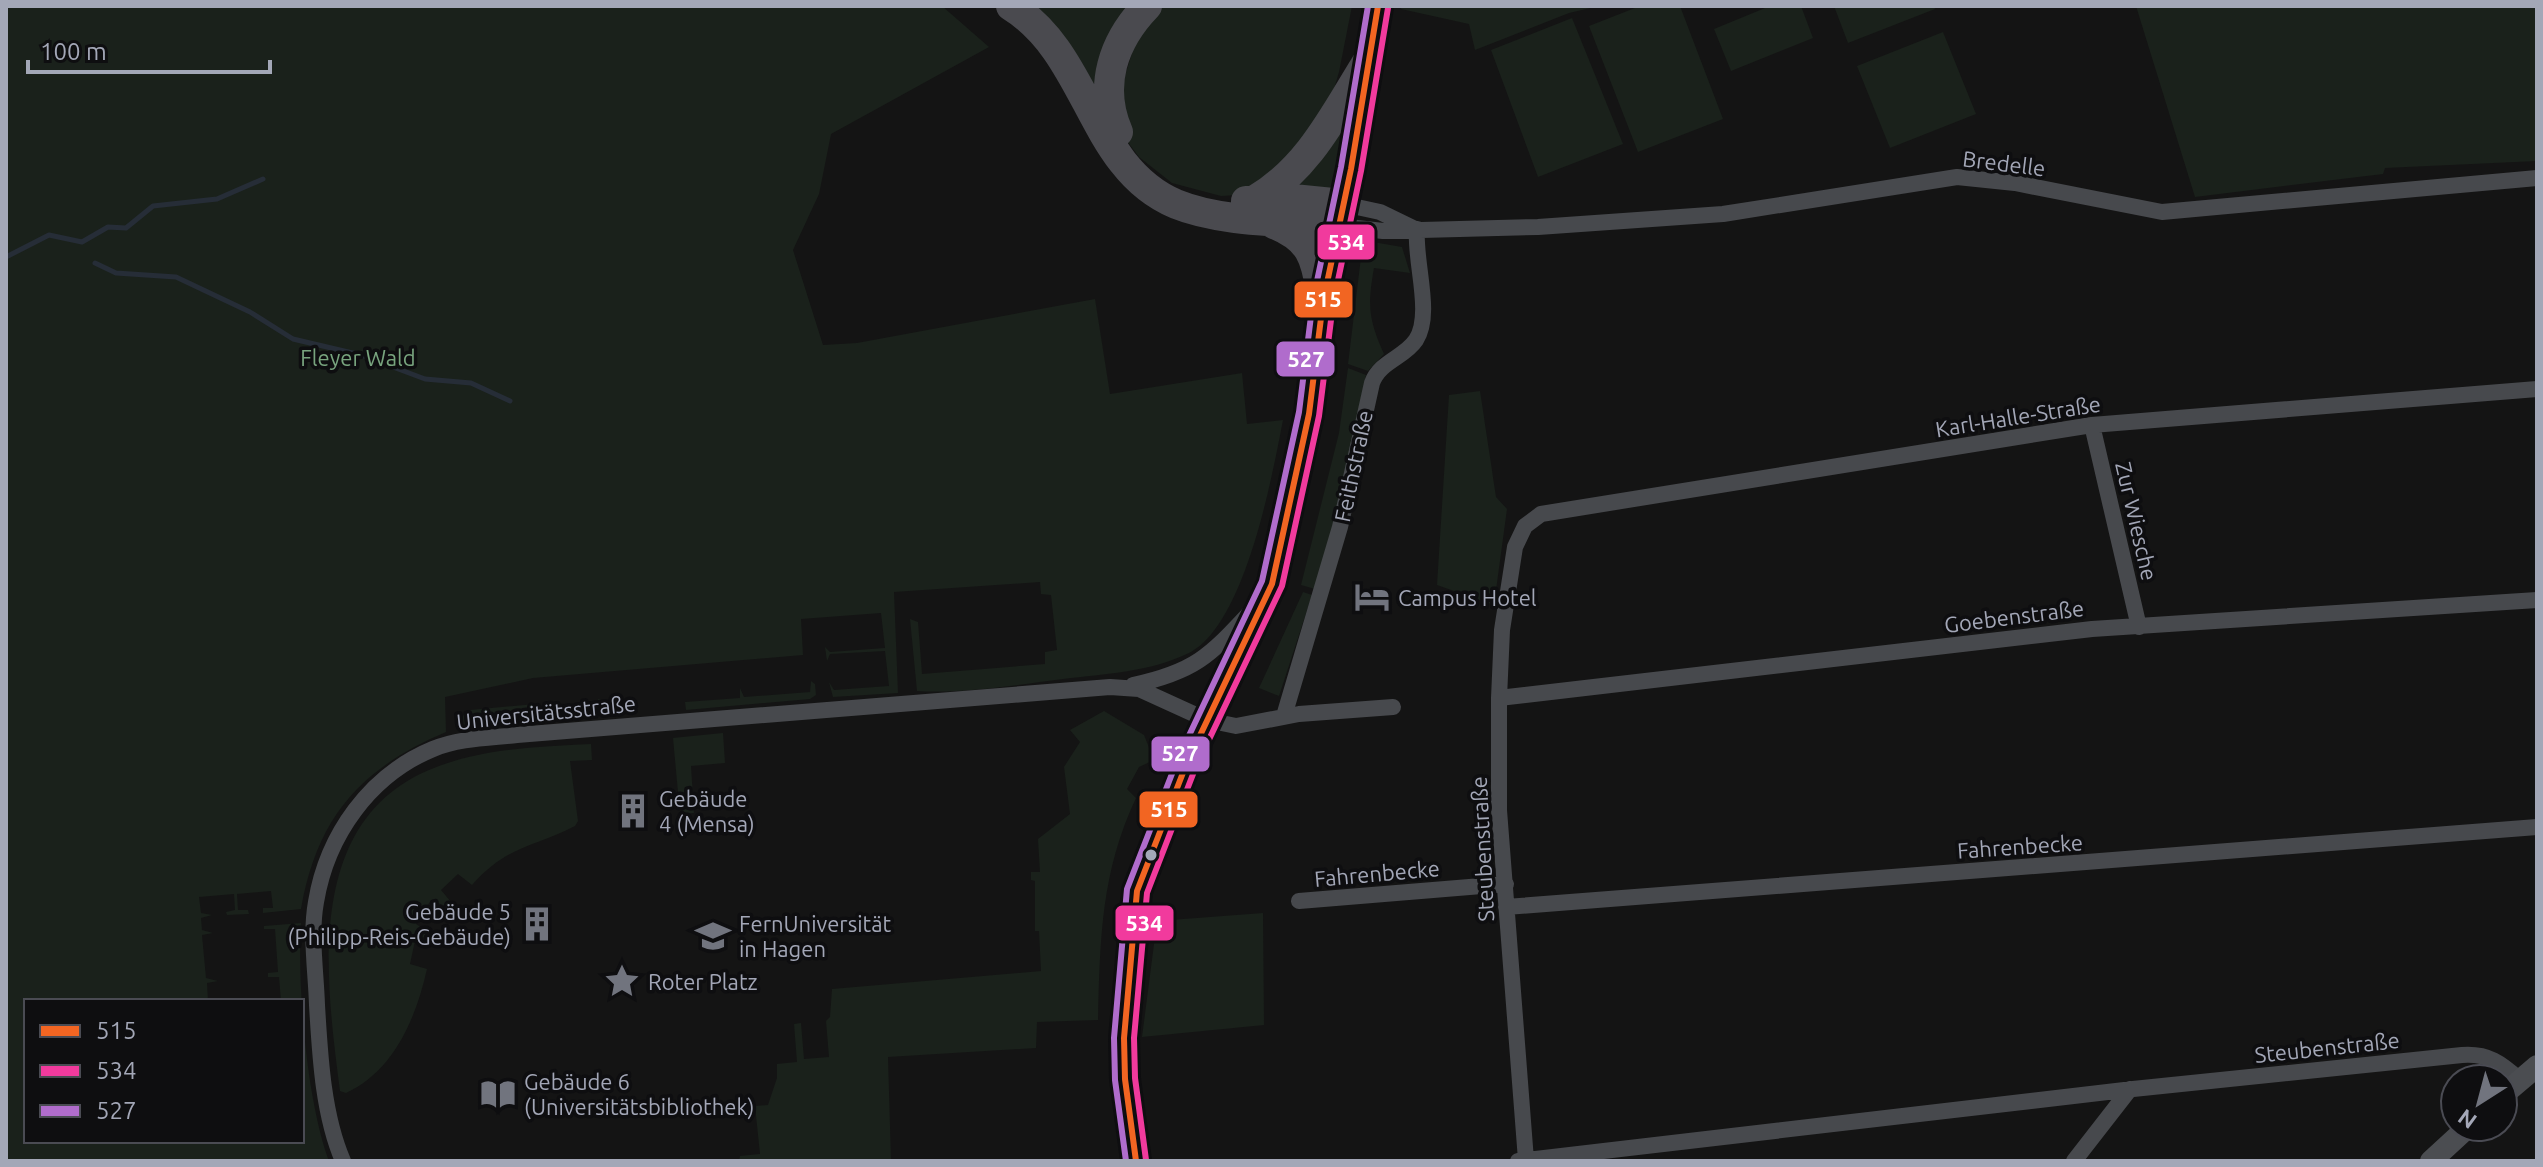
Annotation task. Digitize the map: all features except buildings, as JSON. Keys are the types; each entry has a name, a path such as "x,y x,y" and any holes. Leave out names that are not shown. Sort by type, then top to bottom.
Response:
{"highway":[{"path":"1011,6 1040,27 1060,52 1112,147 1135,177 1175,204 1211,213 1256,209 1297,235 1308,245 1323,302"},
{"path":"1147,6 1120,43 1108,78 1110,114 1124,144 1143,169 1167,186 1191,196 1256,209 1342,215"},
{"path":"1256,209 1301,165 1369,59"}],"main road":[{"path":"1136,1161 1125,1052 1132,918 1149,854 1207,720 1269,592 1298,473 1323,302 1342,215 1378,6"},
{"path":"2431,1161 2451,1143"}],"street":[{"name":"Bredelle","path":"1342,215 1380,212 1417,229 1538,227 1723,214 1957,177 2015,183 2162,212 2537,178"},
{"name":"Feithstraße","path":"1284,716 1340,527 1372,383 1381,367 1413,344 1422,321 1415,253 1417,229"},
{"name":"Karl-Halle-Straße","path":"1519,536 1530,520 1541,514 2092,425 2537,389"},
{"name":"Zur Wiesche","path":"2092,425 2139,627"},
{"name":"Steubenstraße","path":"1519,536 1502,630 1499,810 1526,1160"},
{"name":"Universitätsstraße","path":"343,1161 335,1142 328,1104 318,1022 316,901 340,830 385,778 409,762 434,749 459,742 517,735 1127,687 1168,678 1193,667 1214,651 1269,592"},
{"name":"Goebenstraße","path":"1499,698 2139,627 2537,600"},
{"name":"Universitätsstraße","path":"1127,687 1149,693 1207,720"},
{"path":"1207,720 1241,726 1284,716 1393,707"},
{"name":"Fahrenbecke","path":"1506,907 2537,827"},
{"name":"Fahrenbecke","path":"1299,901 1506,884"},
{"name":"Steubenstraße","path":"1517,1161 2130,1089 2482,1054 2500,1063 2520,1080"},
{"path":"2074,1161 2130,1089"}],"green space":[{"name":"Fleyer Wald","path":"6,6 942,6 989,47 831,134 819,194 793,250 823,345 857,343 1095,299 1110,394 1242,373 1247,424 1283,420 1253,547 1226,613 1209,637 1189,653 1174,659 1111,674 990,688 917,691 910,619 918,622 922,674 1045,664 1045,652 1057,650 1051,595 1041,594 1040,582 894,592 898,693 833,697 829,682 834,690 889,686 885,651 830,654 827,661 825,647 830,652 885,648 881,613 801,619 803,655 533,678 445,697 446,732 416,746 367,780 331,822 308,876 301,909 263,913 263,908 273,908 271,891 237,894 238,910 248,910 249,914 227,915 226,912 235,910 234,894 199,897 201,913 212,915 201,918 202,930 213,933 202,935 206,978 218,981 207,983 208,999 24,999 24,1143 304,1143 304,1031 309,1077 329,1161 6,1161"},
{"path":"1031,6 1135,6 1098,98"},
{"path":"1161,6 1352,6 1329,106 1311,144 1238,195 1221,196 1172,183 1139,157 1127,141 1116,104 1141,25"},
{"path":"1402,6 1599,6 1569,13 1475,50 1469,24 1401,9"},
{"path":"1640,6 1680,6 1723,119 1638,152 1589,26"},
{"path":"1770,6 1801,6 1813,38 1731,71 1714,29"},
{"path":"1834,6 1934,6 1935,9 1848,43"},
{"path":"2136,6 2537,6 2537,161 2385,168 2383,174 2195,197"},
{"path":"1572,18 1623,144 1538,177 1491,50"},
{"path":"1943,32 1976,114 1890,148 1857,66"},
{"path":"1346,105 1332,190 1286,188"},
{"path":"1373,242 1402,247 1410,273 1374,268 1371,313 1384,354 1368,371 1348,364 1362,249 1364,244"},
{"path":"1348,368 1366,375 1332,530 1315,589 1301,585 1339,433"},
{"path":"1480,391 1496,497 1507,509 1494,605 1437,585 1449,395"},
{"path":"1303,592 1312,595 1279,696 1259,688"},
{"path":"811,681 815,684 816,695 810,699 686,710 685,702 740,698 740,688 744,697 810,692"},
{"path":"598,699 602,700 602,711 597,715 460,729 459,719 470,710 536,704 537,715 598,710"},
{"path":"1104,711 1144,735 1154,760 1139,767 1127,789 1136,798 1124,826 1109,880 1102,934 1098,1020 1037,1022 1036,1048 888,1057 891,1161 739,1161 740,1156 760,1154 755,1106 768,1105 777,1078 777,1064 797,1062 794,1024 801,1023 804,1059 829,1057 826,1021 830,1017 832,989 1041,971 1039,931 1035,931 1035,881 1031,880 1031,872 1040,872 1038,839 1070,814 1064,767 1080,742 1070,730"},
{"path":"723,733 725,763 691,766 694,813 680,814 673,738"},
{"path":"591,744 592,760 570,761 578,821 575,826 509,855 472,885 458,874 441,890 451,902 450,908 431,900 416,924 433,935 432,939 416,936 410,964 427,969 409,1024 390,1057 377,1071 346,1093 340,1091 330,1002 332,910 342,866 360,827 388,795 429,770 448,763 509,750"},
{"path":"1263,913 1264,1025 1142,1037 1157,921"},
{"path":"301,923 302,999 281,999 279,977 268,977 268,973 278,972 275,929 264,929 264,926"}],"waterway":[{"path":"6,257 49,235 82,242 108,227 126,228 153,206 217,199 263,179"},
{"path":"95,263 116,273 176,277 250,312 293,339 361,355 425,379 471,383 510,401"}],"transit line":[{"name":"527","path":"1126,1161 1115,1080 1114,1038 1127,889 1177,761 1262,581 1299,412 1313,300 1341,167 1368,6"},
{"name":"515","path":"1136,1161 1125,1079 1124,1038 1137,891 1186,765 1272,584 1309,414 1323,302 1351,169 1378,6"},
{"name":"534","path":"1146,1160 1135,1078 1134,1038 1147,893 1195,769 1282,586 1319,416 1333,304 1361,171 1388,8"}],"place":[{"name":"Campus Hotel","path":"1372,597"},
{"name":"Gebäude 4 (Mensa)","path":"633,811"},
{"name":"Gebäude 5 (Philipp-Reis-Gebäude)","path":"537,924"},
{"name":"FernUniversität in Hagen","path":"713,936"},
{"name":"Roter Platz","path":"622,981"},
{"name":"Gebäude 6 (Universitätsbibliothek)","path":"498,1094"}]}
